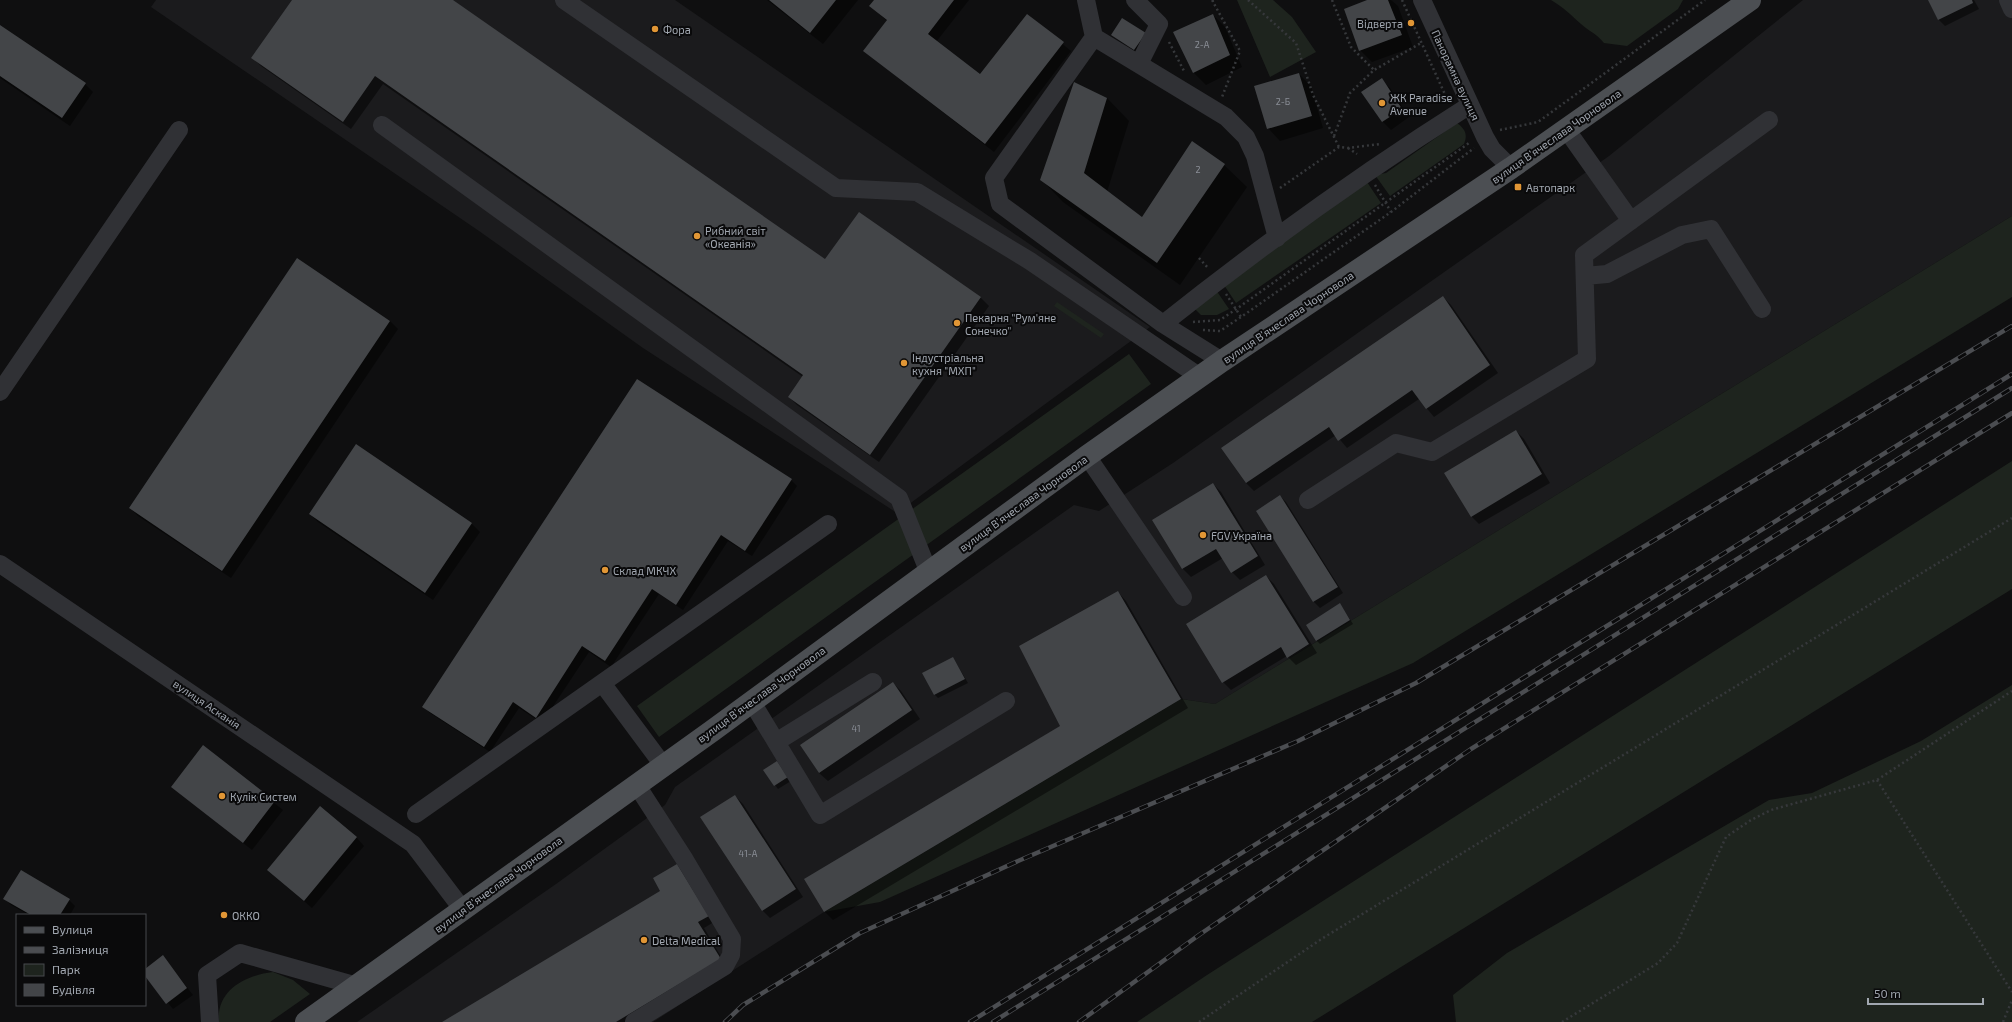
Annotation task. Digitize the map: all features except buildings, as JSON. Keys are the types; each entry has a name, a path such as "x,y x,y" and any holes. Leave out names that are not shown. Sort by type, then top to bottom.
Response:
{"main road":[{"name":"вулиця Вʼячеслава Чорновола","path":"306,1022 752,702 1087,456 1222,361 1511,168 1750,0"}],"street":[{"path":"564,0 836,188 917,192 1030,261 1200,377"},
{"path":"1086,0 1094,37 1226,116 1246,137 1255,156 1277,238"},
{"path":"1134,0 1159,24 1139,64"},
{"name":"Панорамна вулиця","path":"1422,0 1470,105 1485,146 1511,168"},
{"path":"2008,0 2012,9"},
{"path":"1094,37 994,178 1000,204 1163,324 1222,361"},
{"path":"1163,324 1217,281 1368,172 1470,105"},
{"path":"1308,500 1396,443 1432,452 1587,359 1584,255 1769,120"},
{"path":"382,125 899,498 928,573"},
{"path":"1566,129 1631,221"},
{"path":"0,392 179,130"},
{"path":"1585,276 1607,274 1682,236 1711,229 1762,309"},
{"path":"1087,456 1182,597"},
{"path":"416,814 828,524"},
{"name":"вулиця Асканія","path":"0,564 413,844 463,910"},
{"path":"776,742 873,682"},
{"path":"602,683 663,765"},
{"path":"752,702 820,815 1006,701"},
{"path":"634,1022 725,966 731,955 732,940 685,860 636,784"},
{"path":"210,1022 207,975 240,953 357,986"}],"path":[{"path":"1217,0 1212,0 1240,51 1217,111"},
{"path":"1248,0 1296,43 1313,95 1339,147"},
{"path":"1332,0 1350,47 1374,70"},
{"path":"1402,0 1448,101"},
{"path":"1495,131 1538,122 1705,0"},
{"path":"1159,24 1185,73"},
{"path":"1334,136 1350,93 1374,70 1421,43"},
{"path":"1192,322 1220,320 1468,145 1471,140"},
{"path":"1186,339 1198,330 1220,331 1485,146"},
{"path":"1266,198 1339,147 1348,148 1357,154"},
{"path":"1374,184 1387,203 1391,212"},
{"path":"1199,258 1210,270"},
{"path":"1223,290 1241,317"},
{"path":"1199,1022 1323,938 2012,518"},
{"path":"1562,1022 1658,963 1677,943 1726,837 1751,820 1771,810 1877,780 2012,691"},
{"path":"1877,780 2012,992"},
{"path":"2003,1022 2012,1000"}],"shaded area":[{"path":"156,0 675,0 1150,327 897,513 643,348 479,231 151,7"},
{"path":"1803,0 2012,0 2012,216 1215,704 1181,699 824,912 653,1022 357,1022 556,884 665,805 675,787 1074,505 1099,511 1173,463 1609,156"}],"green space":[{"path":"1237,0 1273,0 1292,17 1316,52 1270,77"},
{"path":"1551,0 1683,0 1678,9 1627,46 1604,43 1563,8"},
{"path":"1457,123 1462,127 1466,135 1464,144 1390,196 1375,175 1386,173"},
{"path":"1367,182 1381,203 1236,303 1222,282"},
{"path":"2012,216 2012,297 1413,663 880,902 824,912 1181,699 1215,704"},
{"path":"1216,290 1229,309 1217,315 1201,315 1192,306"},
{"path":"1057,302 1104,334 1101,338 1054,306"},
{"path":"1129,354 1151,384 659,737 637,706"},
{"path":"2012,461 2012,589 1312,1022 1137,1022 1207,975"},
{"path":"2012,685 2012,1022 1456,1022 1453,995 1507,953 1769,800 1812,793 1921,741"},
{"path":"273,972 293,980 310,994 270,1022 219,1022 219,1011 222,1001 235,986 253,977"}],"railway":[{"path":"725,1022 743,1005 860,933 1018,861 1298,741 1416,683 2012,326"},
{"path":"970,1022 2012,374"},
{"path":"993,1022 2012,388"},
{"path":"1079,1022 1199,935 1471,749 2012,413"}],"place":[{"name":"Відверта","path":"1411,23"},
{"name":"Фора","path":"655,29"},
{"name":"ЖК Paradise Avenue","path":"1382,103"},
{"name":"Автопарк","path":"1518,187"},
{"name":"Рибний світ «Океанія»","path":"697,236"},
{"name":"Пекарня \"Рум'яне Сонечко\"","path":"957,323"},
{"name":"Індустріальна кухня \"МХП\"","path":"904,363"},
{"name":"FGV Україна","path":"1203,535"},
{"name":"Склад МКЧХ","path":"605,570"},
{"name":"Кулік Систем","path":"222,796"},
{"name":"ОККО","path":"224,915"},
{"name":"Delta Medical","path":"644,940"}]}
